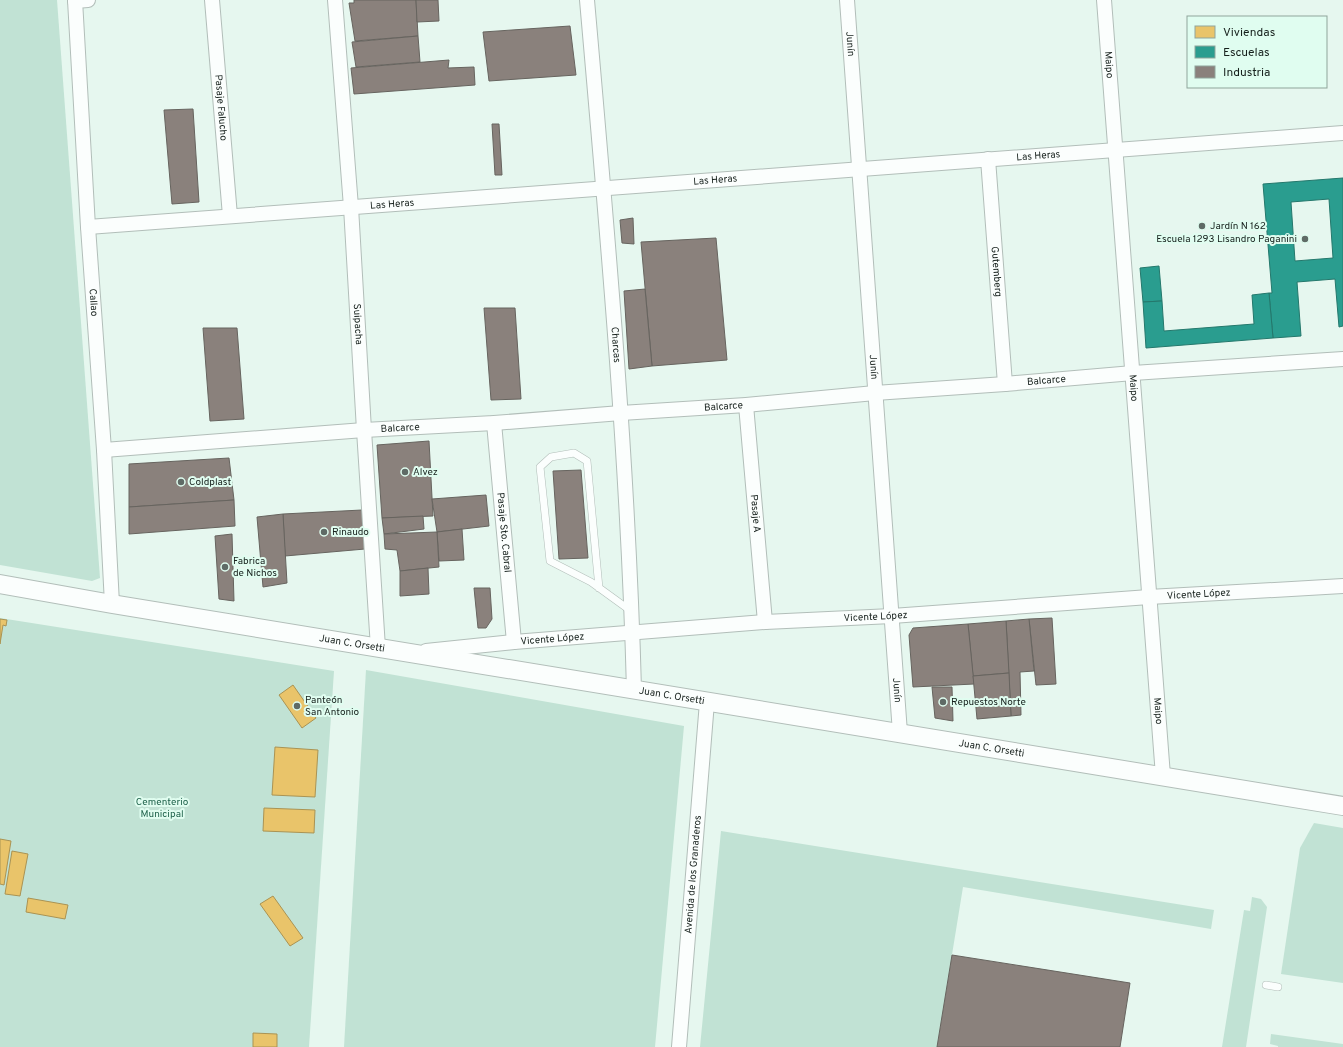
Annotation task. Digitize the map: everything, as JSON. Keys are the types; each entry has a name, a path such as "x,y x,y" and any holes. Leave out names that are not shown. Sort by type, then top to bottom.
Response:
{"street":[{"name":"Callao","path":"79,0 88,227 104,450 112,604"},
{"name":"Pasaje Falucho","path":"212,0 230,216"},
{"name":"Suipacha","path":"335,0 351,207 378,648"},
{"name":"Charcas","path":"587,0 604,188 621,412 634,690"},
{"name":"Junín","path":"847,0 900,733"},
{"name":"Maipo","path":"1104,0 1163,776"},
{"name":"Las Heras","path":"88,227 1343,133"},
{"name":"Gutemberg","path":"988,159 1005,384"},
{"name":"Balcarce","path":"104,450 364,430 494,423 621,412 746,405 875,393 1132,373 1343,359"},
{"name":"Pasaje A","path":"746,405 765,622"},
{"name":"Pasaje Sto. Cabral","path":"494,423 514,642"},
{"name":"Juan C. Orsetti","path":"0,584 378,648 1343,806"},
{"name":"Vicente López","path":"409,653 514,642 765,622 892,616 1149,597 1343,586"},
{"name":"Avenida de los Granaderos","path":"679,1047 708,702"}],"lane":[{"path":"599,588 587,461 574,453 552,457 540,467 550,561 591,582 599,588 631,611"},
{"path":"1266,985 1278,987"}],"green space":[{"path":"0,0 57,0 100,578 92,581 0,565"},
{"name":"Cementerio Municipal","path":"0,618 334,671 309,1047 0,1047"},
{"path":"366,670 684,726 655,1047 344,1047"},
{"path":"1314,823 1343,828 1343,983 1281,974 1300,848"},
{"path":"721,831 1214,910 1211,929 963,887 937,1047 700,1047"},
{"path":"1252,897 1261,899 1267,907 1246,1047 1222,1047 1244,910 1250,911"},
{"path":"1271,1034 1343,1044 1343,1047 1278,1047 1270,1044"}],"building: Viviendas":[{"path":"0,619 7,620 6,626 3,625 0,644"},
{"name":"Panteón San Antonio","path":"293,685 316,718 302,728 279,695"},
{"path":"275,747 318,750 315,797 272,795"},
{"path":"264,808 315,810 314,833 263,831"},
{"path":"0,839 11,841 4,885 0,884"},
{"path":"12,851 28,854 20,896 5,894"},
{"path":"273,896 303,938 290,946 260,904"},
{"path":"28,898 68,905 65,919 26,912"},
{"path":"253,1033 277,1034 277,1047 253,1047"}],"building: Escuelas":[{"path":"1343,178 1343,326 1339,327 1335,279 1297,282 1301,336 1273,338 1269,293 1272,293 1263,184","holes":["1329,199 1333,258 1295,261 1291,202"]},
{"path":"1159,266 1162,301 1143,302 1140,268"},
{"path":"1269,293 1273,338 1146,348 1143,302 1162,301 1164,331 1254,324 1252,295"}],"building: Industria":[{"path":"354,0 416,0 418,36 355,41 349,3 354,3"},
{"path":"416,0 438,0 439,21 417,22"},
{"path":"570,26 576,75 489,81 483,32"},
{"path":"418,36 420,62 356,67 352,42"},
{"path":"449,60 448,68 474,67 475,85 354,94 351,68"},
{"path":"193,109 199,202 172,204 164,110"},
{"path":"492,124 499,124 502,175 495,175"},
{"path":"633,218 634,244 622,243 620,220"},
{"path":"716,238 727,360 652,366 641,242"},
{"path":"645,289 652,366 629,369 624,291"},
{"path":"484,308 515,308 521,399 491,400"},
{"path":"203,328 237,328 244,419 210,421"},
{"name":"Alvez","path":"429,441 433,516 382,518 377,445"},
{"name":"Coldplast","path":"229,458 234,500 129,507 129,464"},
{"path":"581,470 588,558 559,559 553,471"},
{"path":"486,495 489,526 437,532 432,499"},
{"path":"234,500 235,526 129,534 129,507"},
{"name":"Rinaudo","path":"362,510 365,549 285,556 283,514"},
{"path":"283,514 287,583 263,587 257,517"},
{"path":"423,516 424,529 384,534 382,518"},
{"path":"462,529 464,560 439,561 437,532"},
{"path":"437,532 439,567 400,571 397,550 385,549 384,534"},
{"name":"Fabrica de Nichos","path":"232,534 234,601 219,599 215,536"},
{"path":"428,568 429,594 400,596 400,571"},
{"path":"474,588 490,588 492,619 486,628 478,628"},
{"path":"1052,618 1056,684 1036,685 1029,619"},
{"path":"1029,619 1034,671 1020,672 1021,715 1011,716 1006,621"},
{"path":"1006,621 1009,673 973,676 968,624"},
{"path":"968,624 974,684 913,687 909,635 913,628"},
{"path":"1009,673 1011,716 977,719 973,676"},
{"name":"Repuestos Norte","path":"932,687 952,687 953,721 935,718"},
{"path":"952,955 1130,983 1120,1047 937,1047"}],"place":[{"name":"Jardín N 162","path":"1202,226"},
{"name":"Escuela 1293 Lisandro Paganini","path":"1305,239"},
{"name":"Alvez","path":"405,472"},
{"name":"Coldplast","path":"181,482"},
{"name":"Rinaudo","path":"324,532"},
{"name":"Fabrica de Nichos","path":"225,567"},
{"name":"Repuestos Norte","path":"943,702"},
{"name":"Panteón San Antonio","path":"297,706"}]}
